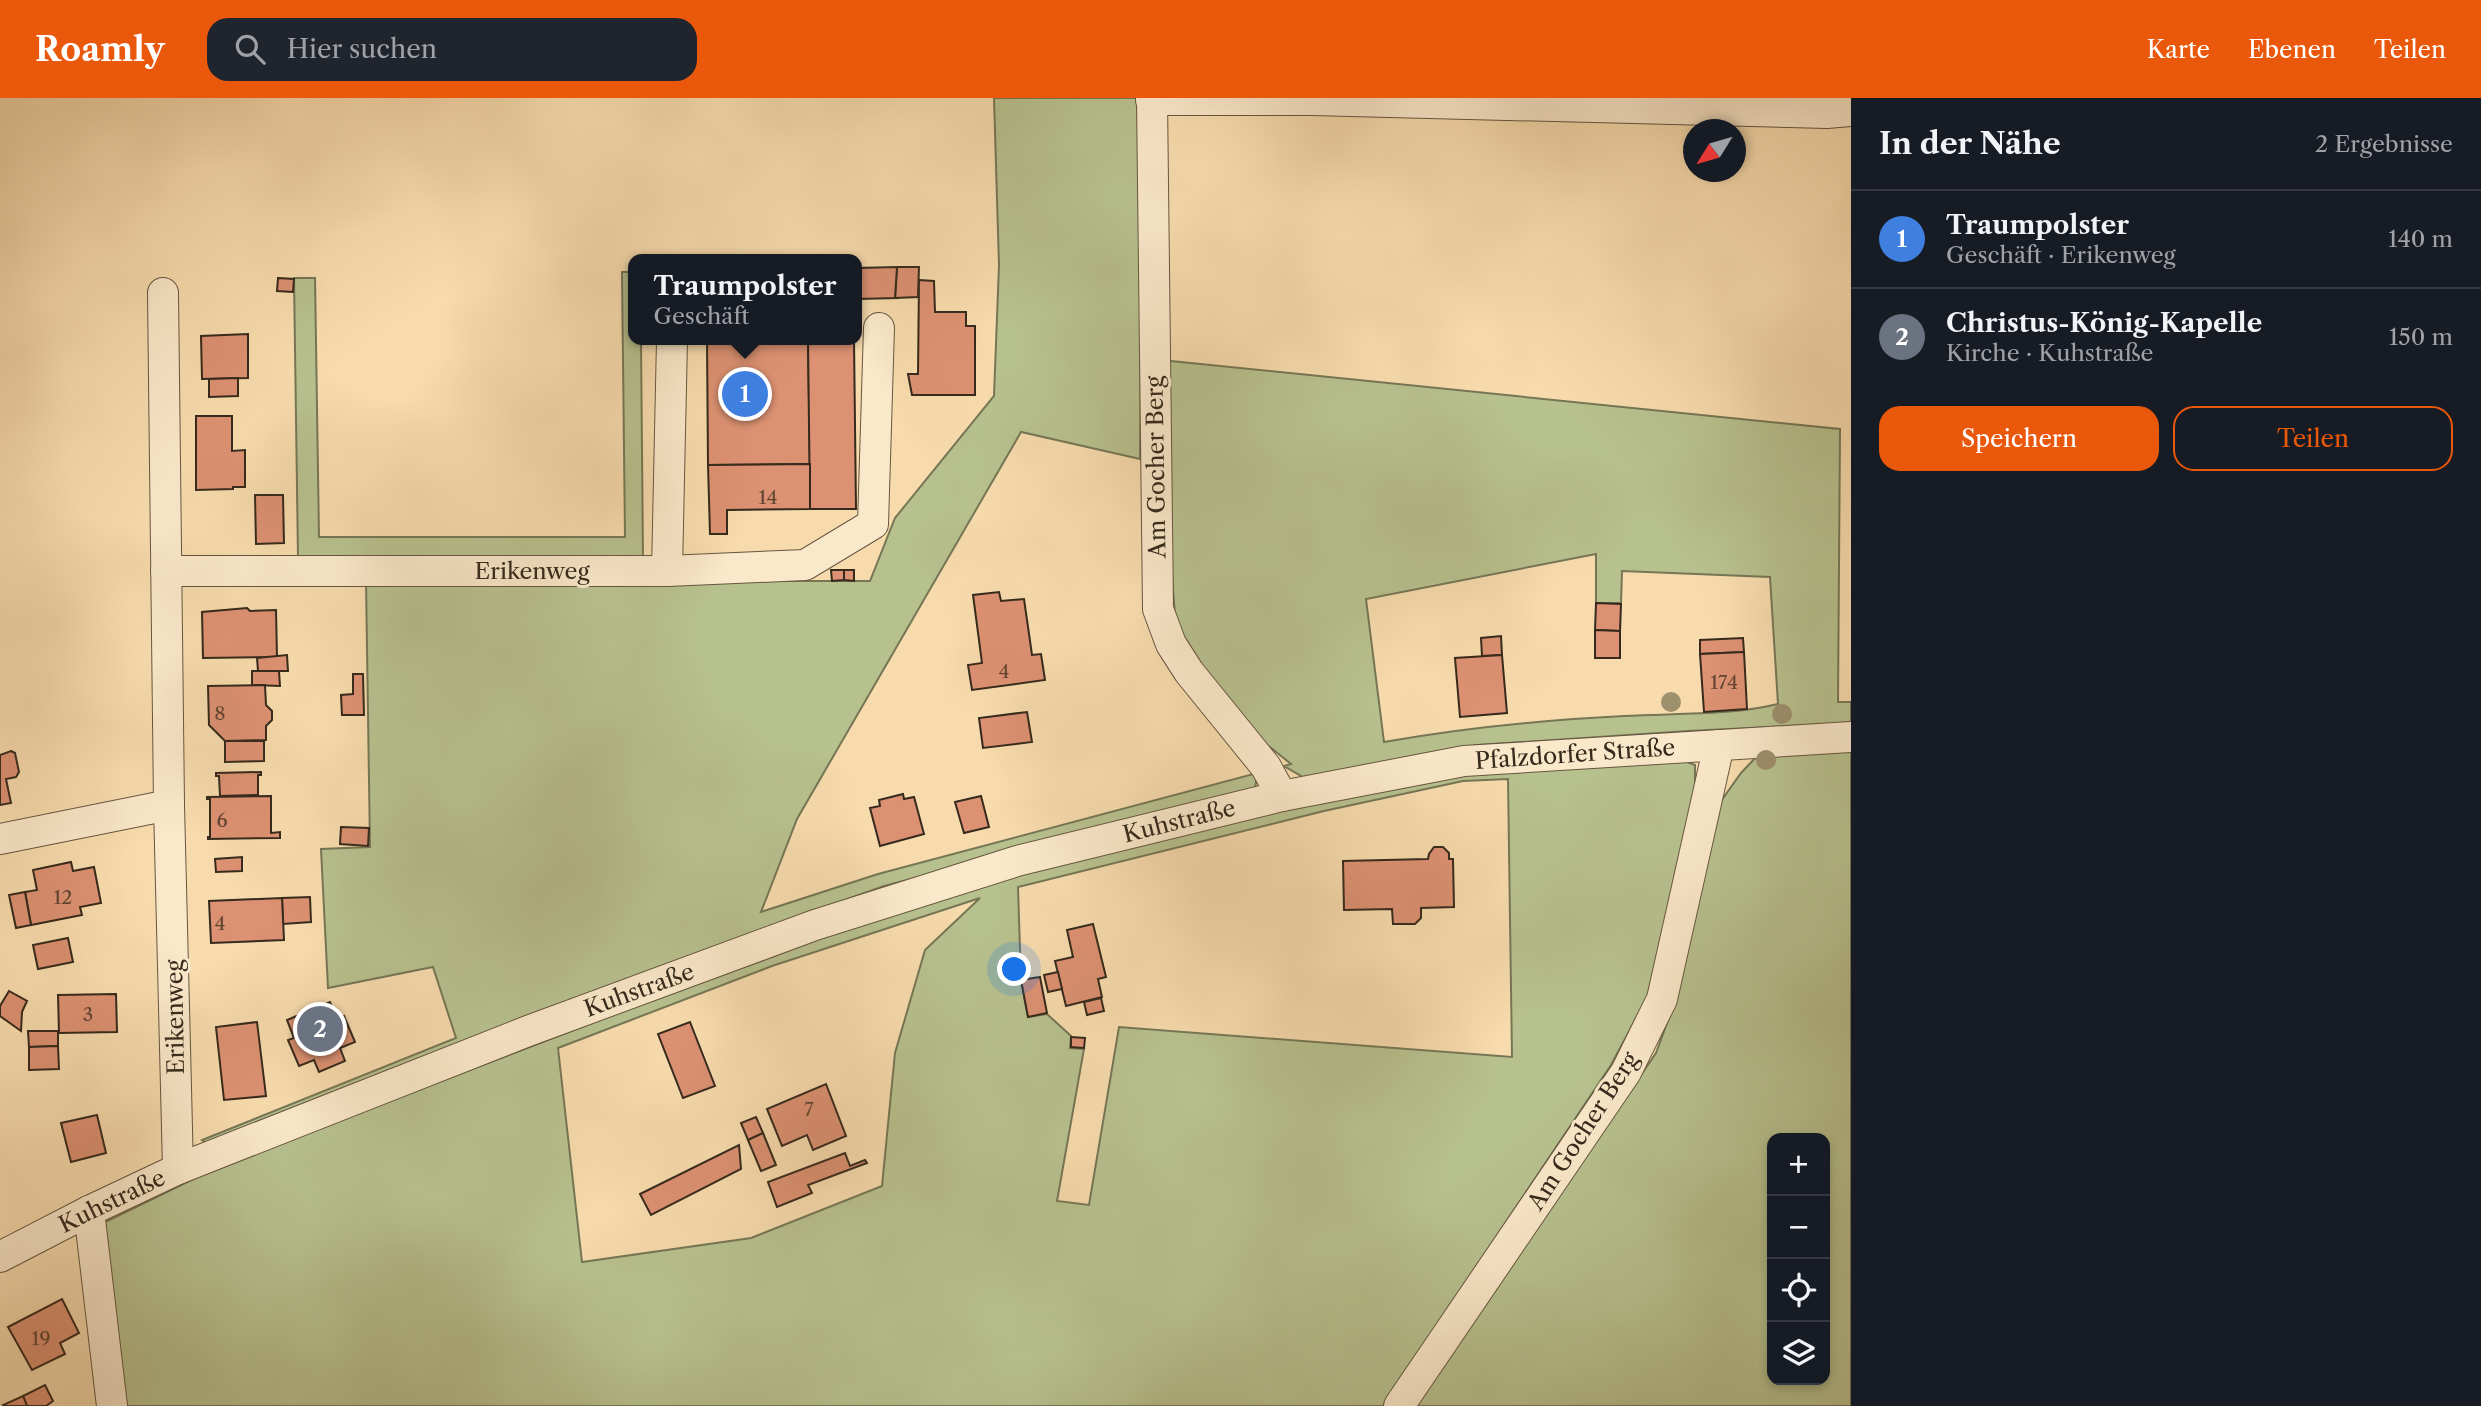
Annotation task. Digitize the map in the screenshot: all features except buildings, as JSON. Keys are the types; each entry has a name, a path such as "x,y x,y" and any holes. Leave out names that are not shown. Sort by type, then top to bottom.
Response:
{"street":[{"path":"1152,99 1312,100 1827,113 1851,111"},
{"name":"Am Gocher Berg","path":"1152,99 1158,609 1171,644 1189,672 1266,767 1292,794"},
{"name":"Erikenweg","path":"163,293 169,805 178,1169"},
{"name":"Erikenweg","path":"166,571 667,571 805,565 873,524 879,328"},
{"path":"667,571 672,345"},
{"name":"Pfalzdorfer Straße","path":"1292,794 1464,761 1851,737"},
{"name":"Am Gocher Berg","path":"1399,1406 1626,1072 1662,999 1718,745"},
{"name":"Kuhstraße","path":"0,1257 178,1169 528,1031 815,925 1017,861 1292,794"},
{"path":"0,839 169,805"},
{"path":"89,1211 112,1406"}],"green space":[{"path":"994,98 1143,98 1140,459 1021,432 797,819 761,912 878,874 1257,773 1255,790 884,886 700,952 211,1147 202,1140 456,1038 433,967 328,988 321,849 370,847 366,581 870,581 895,518 994,396 999,265"},
{"path":"622,272 628,272 628,345 641,345 643,558 298,558 294,278 315,278 319,537 625,537"},
{"path":"1161,360 1840,429 1838,702 1851,702 1851,723 1477,745 1308,780 1284,766 1291,764 1255,735 1195,667 1175,615 1160,422","holes":["1596,554 1596,603 1621,603 1622,571 1770,577 1778,704 1721,712 1533,722 1384,742 1366,599"]},
{"path":"1851,748 1851,1406 1415,1406 1656,1053 1674,1004 1719,804 1741,773 1759,754"},
{"path":"1671,756 1695,765 1695,791 1649,994 1611,1065 1383,1406 121,1406 101,1224 216,1168 753,961 1002,878 1208,827 1401,785 1494,771","holes":["1508,779 1512,1057 1119,1027 1089,1205 1057,1201 1084,1049 1070,1048 1071,1036 1047,1014 1028,1017 1021,980 1018,887 1324,811 1463,781","980,898 925,950 895,1053 882,1186 751,1238 582,1262 558,1048 772,966"]}],"place":[{"name":"Traumpolster","path":"745,394"},
{"name":"Christus-König-Kapelle","path":"320,1029"}]}
